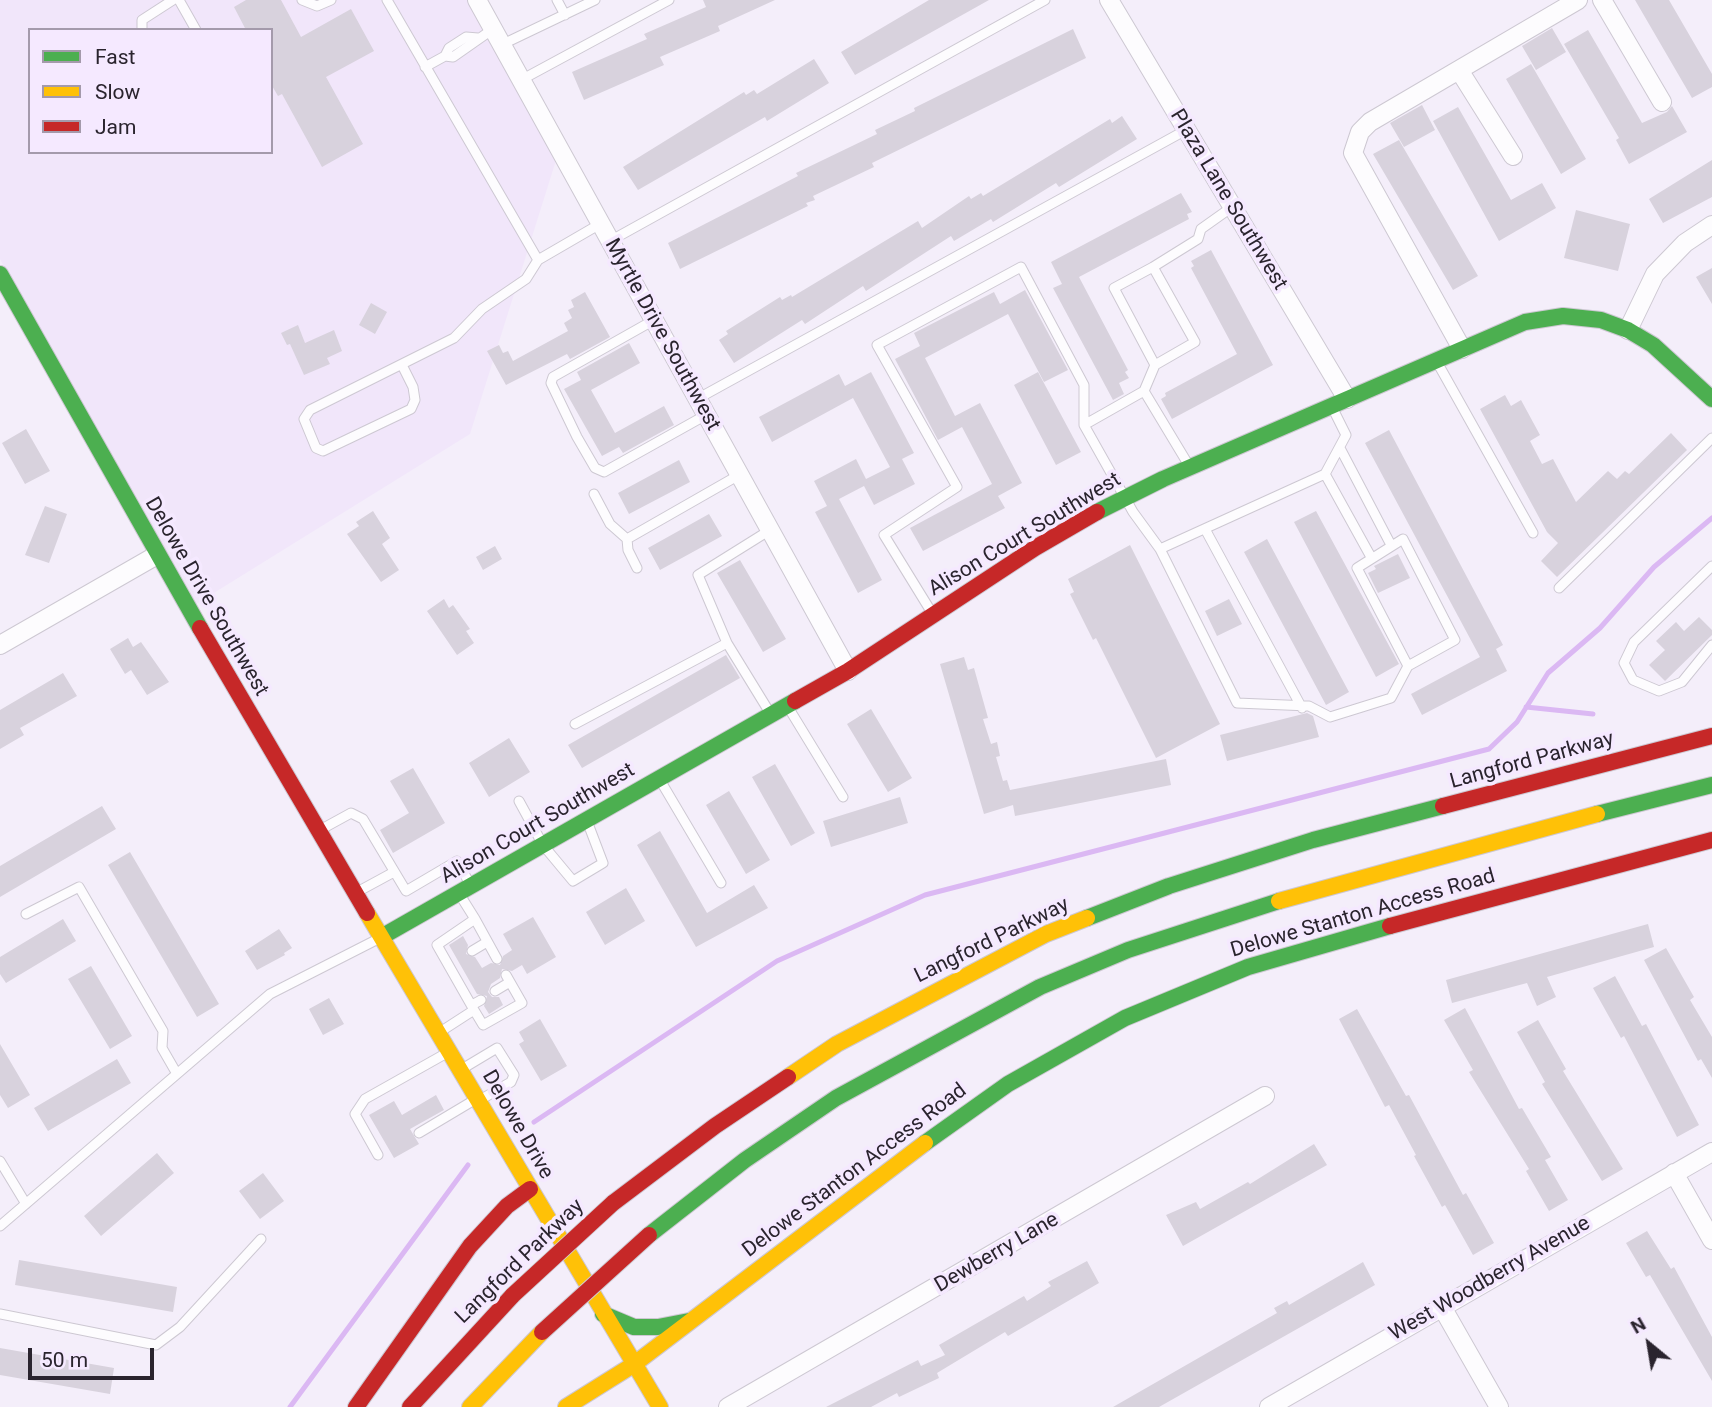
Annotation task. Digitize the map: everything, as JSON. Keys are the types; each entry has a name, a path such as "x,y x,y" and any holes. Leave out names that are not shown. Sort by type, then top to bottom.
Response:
{"main road":[{"name":"Delowe Drive Southwest","path":"0,274 157,555 383,936"},
{"name":"Alison Court Southwest","path":"383,936 848,671 1035,548 1125,498 1190,467 1525,322 1563,316 1601,320 1628,330 1653,345 1712,400"},
{"name":"Langford Parkway","path":"410,1407 513,1295 613,1203 715,1126 837,1045 1046,934 1169,886 1312,840 1712,736"},
{"path":"470,1407 542,1332 649,1235 745,1160 836,1098 1040,987 1128,950 1267,904 1456,850 1712,785"},
{"name":"Delowe Stanton Access Road","path":"566,1407 633,1365 987,1099 1125,1018 1248,967 1328,942 1712,841"},
{"name":"Delowe Drive","path":"383,936 660,1407"},
{"path":"356,1407 412,1324 470,1246 507,1206 530,1189"},
{"path":"603,1314 634,1327 658,1327 691,1321"}],"street":[{"name":"Myrtle Drive Southwest","path":"477,0 491,37 521,80 848,671"},
{"name":"Plaza Lane Southwest","path":"1109,0 1232,207 1339,402"},
{"path":"1461,349 1353,153 1360,132 1370,122 1578,0"},
{"path":"1602,0 1661,102"},
{"path":"1459,70 1513,156"},
{"path":"1628,330 1655,274 1685,243 1712,225"},
{"path":"0,646 157,555"},
{"name":"Dewberry Lane","path":"728,1407 1265,1096"},
{"name":"West Woodberry Avenue","path":"1269,1407 1712,1152"},
{"path":"1674,1173 1712,1240"},
{"path":"1442,1307 1499,1407"}],"lane":[{"path":"142,28 142,20 173,0"},
{"path":"179,0 195,28"},
{"path":"302,0 317,6 331,0"},
{"path":"387,0 538,260"},
{"path":"557,0 565,15"},
{"path":"425,66 445,56 449,48 466,37 491,37 565,15 595,0"},
{"path":"521,80 668,0"},
{"path":"610,241 1045,0"},
{"path":"697,399 1186,130"},
{"path":"1155,365 1114,288 1198,239 1201,229 1232,207"},
{"path":"402,365 415,400 411,410 323,451 316,448 304,419 310,410 454,338 482,309 526,279 538,260 600,224"},
{"path":"933,615 884,535 957,487 877,345 1021,267 1084,385 1084,425 1125,498 1160,549 1237,703 1301,708 1310,706 1330,717 1391,698 1408,666 1455,640 1403,539 1357,568 1408,666"},
{"path":"1084,425 1144,391 1155,365 1195,342 1153,267"},
{"path":"653,320 553,377 551,383 577,437 596,468 604,472 706,415"},
{"path":"1436,360 1533,533"},
{"path":"1144,391 1190,467"},
{"path":"1160,549 1325,474 1346,435 1339,402"},
{"path":"1559,588 1712,438"},
{"path":"1340,448 1391,545"},
{"path":"1325,474 1371,557"},
{"path":"627,539 739,475"},
{"path":"594,495 610,524 627,539 628,550 637,568"},
{"path":"1205,529 1301,708"},
{"path":"770,530 698,575 727,643 771,715"},
{"path":"1712,566 1634,642 1624,663 1633,680 1659,691 1682,682 1712,645"},
{"path":"575,724 727,643"},
{"path":"787,705 843,797"},
{"path":"659,778 720,883"},
{"path":"519,801 543,845 573,881 603,863 587,820"},
{"path":"319,830 351,813 363,819 406,891 457,861 475,919 497,959"},
{"path":"356,893 394,872"},
{"path":"26,914 79,887 163,1031 162,1048 177,1074"},
{"path":"475,919 437,945 453,962 467,986 473,1008 483,1025 522,1003 508,978 495,991"},
{"path":"0,1226 270,994 383,936"},
{"path":"472,951 487,942"},
{"path":"439,1032 481,1000"},
{"path":"419,1133 511,1082 514,1075 497,1048 461,1070"},
{"path":"378,1155 355,1114 365,1099 450,1051"},
{"path":"0,1161 26,1204"},
{"path":"0,1314 156,1345 180,1328 261,1239"}],"shaded area":[{"path":"0,0 470,0 558,154 470,434 188,609 0,259"}],"building":[{"path":"246,0 281,0 301,37 351,9 374,51 326,77 363,144 322,167 282,94 278,96 273,87 273,28 245,28 234,7"},
{"path":"703,0 775,0 718,26 720,31 660,57 664,65 584,100 572,72 647,39 644,34 706,7"},
{"path":"929,0 989,0 855,75 841,52"},
{"path":"1635,0 1669,0 1712,74 1712,87 1692,98"},
{"path":"1552,28 1566,52 1536,70 1522,46"},
{"path":"1073,29 1086,58 872,163 874,167 813,196 815,200 806,203 808,206 680,269 668,243 798,176 796,173 877,134 875,130 915,111 914,108"},
{"path":"1588,30 1642,123 1667,112 1672,106 1687,132 1629,164 1616,140 1619,138 1564,44"},
{"path":"814,59 829,83 767,121 765,117 638,190 623,167 744,92 746,95 754,90 757,94"},
{"path":"1531,64 1586,159 1561,174 1506,79"},
{"path":"1422,105 1435,130 1404,147 1390,123"},
{"path":"1458,107 1511,200 1542,183 1556,208 1499,241 1433,121"},
{"path":"1122,116 1137,139 1059,187 1056,183 993,222 991,219 954,241 951,236 866,291 863,286 805,324 802,320 734,363 719,340 728,334 726,331 780,297 782,300 791,295 792,297 918,221 922,228 969,196 971,199 981,193 983,196 1110,119 1112,123"},
{"path":"1399,140 1478,276 1453,290 1373,154"},
{"path":"1712,160 1712,197 1663,223 1649,199"},
{"path":"1181,193 1192,212 1187,214 1189,219 1079,277 1128,370 1125,372 1129,378 1119,383 1124,394 1113,400 1053,288 1062,284 1051,262"},
{"path":"1576,210 1630,224 1618,271 1564,258"},
{"path":"1211,250 1273,365 1172,419 1161,399 1166,396 1165,393 1237,354 1191,268 1194,266 1191,261"},
{"path":"1712,268 1712,304 1696,277"},
{"path":"1025,290 1068,370 1044,382 1008,314 925,358 955,416 980,403 1022,483 998,496 1005,508 923,551 910,528 992,484 962,427 938,440 895,359 920,346 914,333 994,292 1000,304"},
{"path":"585,292 610,337 570,359 567,354 506,385 487,351 499,345 503,353 508,351 513,361 568,331 564,323 572,318 568,310 574,307 571,300"},
{"path":"371,303 387,312 375,334 359,325"},
{"path":"298,325 305,343 334,330 342,351 327,358 330,364 304,375 290,344 287,345 281,333"},
{"path":"629,343 640,363 591,390 615,433 664,406 674,425 623,453 619,447 602,456 564,389 581,380 577,372"},
{"path":"871,372 914,453 902,459 915,484 874,505 864,486 839,499 882,580 858,593 815,512 827,506 814,481 856,459 866,479 890,467 853,398 772,442 759,417 839,374 845,386"},
{"path":"1038,372 1081,452 1056,465 1014,385"},
{"path":"1505,395 1511,406 1521,400 1540,435 1530,441 1542,464 1553,459 1576,502 1608,471 1617,479 1625,471 1629,474 1671,433 1687,450 1557,577 1541,561 1558,543 1547,532 1480,409"},
{"path":"26,429 50,471 25,484 2,443"},
{"path":"1389,430 1503,645 1496,649 1507,671 1422,715 1411,694 1480,657 1365,443"},
{"path":"679,460 690,482 629,514 618,493"},
{"path":"45,506 67,514 49,563 25,555"},
{"path":"373,511 390,538 382,544 399,570 381,582 347,534 359,526 356,522"},
{"path":"1316,511 1399,664 1376,677 1294,522"},
{"path":"709,514 722,536 660,570 648,548"},
{"path":"1267,539 1349,692 1326,705 1244,552"},
{"path":"1130,545 1220,724 1156,758 1096,638 1093,640 1070,594 1074,592 1068,579"},
{"path":"495,546 502,559 483,570 476,557"},
{"path":"1398,554 1410,578 1378,593 1368,573 1376,569 1374,566"},
{"path":"740,560 786,639 763,652 717,573"},
{"path":"444,599 449,608 453,605 470,629 466,631 474,643 457,655 427,611"},
{"path":"1229,599 1242,624 1217,636 1205,611"},
{"path":"1699,617 1712,630 1712,635 1665,681 1649,665 1665,650 1656,641 1676,622 1684,631"},
{"path":"128,638 133,647 141,642 169,682 147,695 131,670 125,674 110,649"},
{"path":"726,655 740,678 582,768 568,745"},
{"path":"964,657 968,670 974,668 988,718 983,719 991,744 997,742 1000,756 996,757 1003,781 1007,780 1010,790 1166,759 1171,785 1015,816 1013,805 984,814 940,664"},
{"path":"63,673 77,696 20,728 24,735 0,749 0,710"},
{"path":"871,709 912,778 888,792 847,724"},
{"path":"1307,713 1313,716 1319,737 1227,761 1220,735"},
{"path":"509,738 530,772 489,797 469,763"},
{"path":"775,764 815,833 791,846 752,777"},
{"path":"413,768 445,823 393,853 380,830 409,813 390,781"},
{"path":"729,791 770,860 746,874 706,805"},
{"path":"900,797 908,823 831,847 823,821"},
{"path":"102,806 116,829 0,897 0,866"},
{"path":"660,831 707,913 754,885 768,908 696,947 637,845"},
{"path":"130,852 219,1004 197,1017 108,865"},
{"path":"626,888 645,921 605,945 586,912"},
{"path":"533,917 556,957 527,974 522,965 512,971 502,969 500,978 491,984 488,992 492,997 499,997 503,1005 489,1014 484,1006 487,996 477,994 449,945 463,936 468,945 466,954 475,957 482,968 491,963 500,965 503,956 512,950 503,934"},
{"path":"63,919 76,941 6,983 0,974 0,957"},
{"path":"1648,924 1654,947 1547,977 1556,997 1537,1006 1527,983 1452,1003 1446,980"},
{"path":"279,929 292,948 284,953 285,955 257,970 245,951"},
{"path":"1666,948 1694,997 1690,1000 1712,1037 1712,1078 1701,1059 1698,1061 1644,960"},
{"path":"91,966 132,1036 110,1049 68,979"},
{"path":"1615,976 1642,1026 1646,1024 1699,1125 1677,1137 1624,1036 1621,1038 1593,988"},
{"path":"329,998 344,1024 323,1035 309,1009"},
{"path":"1465,1008 1519,1109 1522,1108 1551,1157 1545,1160 1568,1200 1549,1211 1526,1171 1529,1169 1469,1072 1473,1070 1444,1020"},
{"path":"1357,1009 1406,1096 1409,1095 1463,1195 1466,1193 1494,1243 1473,1255 1445,1205 1442,1207 1389,1105 1385,1107 1339,1019"},
{"path":"540,1019 567,1066 541,1081 519,1044 524,1041 519,1032"},
{"path":"1538,1020 1566,1069 1563,1071 1623,1169 1602,1181 1542,1084 1545,1082 1517,1032"},
{"path":"0,1044 30,1095 8,1108 0,1095"},
{"path":"117,1059 131,1083 48,1131 34,1108"},
{"path":"436,1095 444,1110 410,1129 419,1144 394,1158 369,1115 394,1101 402,1115"},
{"path":"1314,1144 1327,1165 1183,1246 1166,1215 1196,1202 1200,1209 1248,1182 1250,1184"},
{"path":"157,1153 174,1173 101,1236 84,1216"},
{"path":"263,1173 284,1201 260,1219 239,1191"},
{"path":"1647,1231 1671,1269 1674,1267 1712,1337 1712,1381 1650,1275 1646,1277 1626,1243"},
{"path":"19,1260 177,1287 173,1312 15,1285"},
{"path":"1087,1261 1099,1283 1008,1336 1005,1332 937,1373 939,1378 899,1397 897,1393 871,1407 826,1407 918,1360 921,1366 945,1355 939,1345 1024,1296 1027,1301 1051,1286 1048,1282"},
{"path":"1363,1262 1375,1285 1159,1407 1113,1407 1277,1313 1274,1308 1287,1301 1289,1305"},
{"path":"0,1348 114,1368 110,1394 0,1375"}],"waterway":[{"path":"534,1122 777,961 925,895 1489,749 1517,722 1548,673 1600,628 1654,567 1712,518"},
{"path":"1526,707 1593,714"},
{"path":"290,1407 468,1165"}],"traffic: fast":[{"path":"0,274 200,628"},
{"path":"1097,512 1163,479 1525,322 1563,316 1601,320 1628,330 1653,345 1712,399"},
{"path":"383,936 795,701"},
{"path":"1597,814 1712,785"},
{"path":"1087,918 1169,886 1313,840 1443,806"},
{"path":"649,1235 745,1160 836,1098 1040,987 1128,950 1279,901"},
{"path":"925,1143 1008,1084 1125,1018 1248,967 1390,926"},
{"path":"603,1314 634,1327 658,1327 689,1321"}],"traffic: slow":[{"path":"1279,901 1597,814"},
{"path":"367,913 660,1407"},
{"path":"788,1077 837,1044 1046,934 1087,918"},
{"path":"633,1365 925,1143"},
{"path":"470,1407 542,1332"},
{"path":"566,1407 633,1365"}],"traffic: jam":[{"path":"795,701 848,671 1035,548 1097,512"},
{"path":"200,628 367,913"},
{"path":"1443,806 1712,736"},
{"path":"1390,926 1712,840"},
{"path":"613,1203 715,1126 788,1077"},
{"path":"356,1407 470,1246 507,1206 530,1189"},
{"path":"513,1295 613,1203"},
{"path":"542,1332 649,1235"},
{"path":"410,1407 513,1295"}]}
